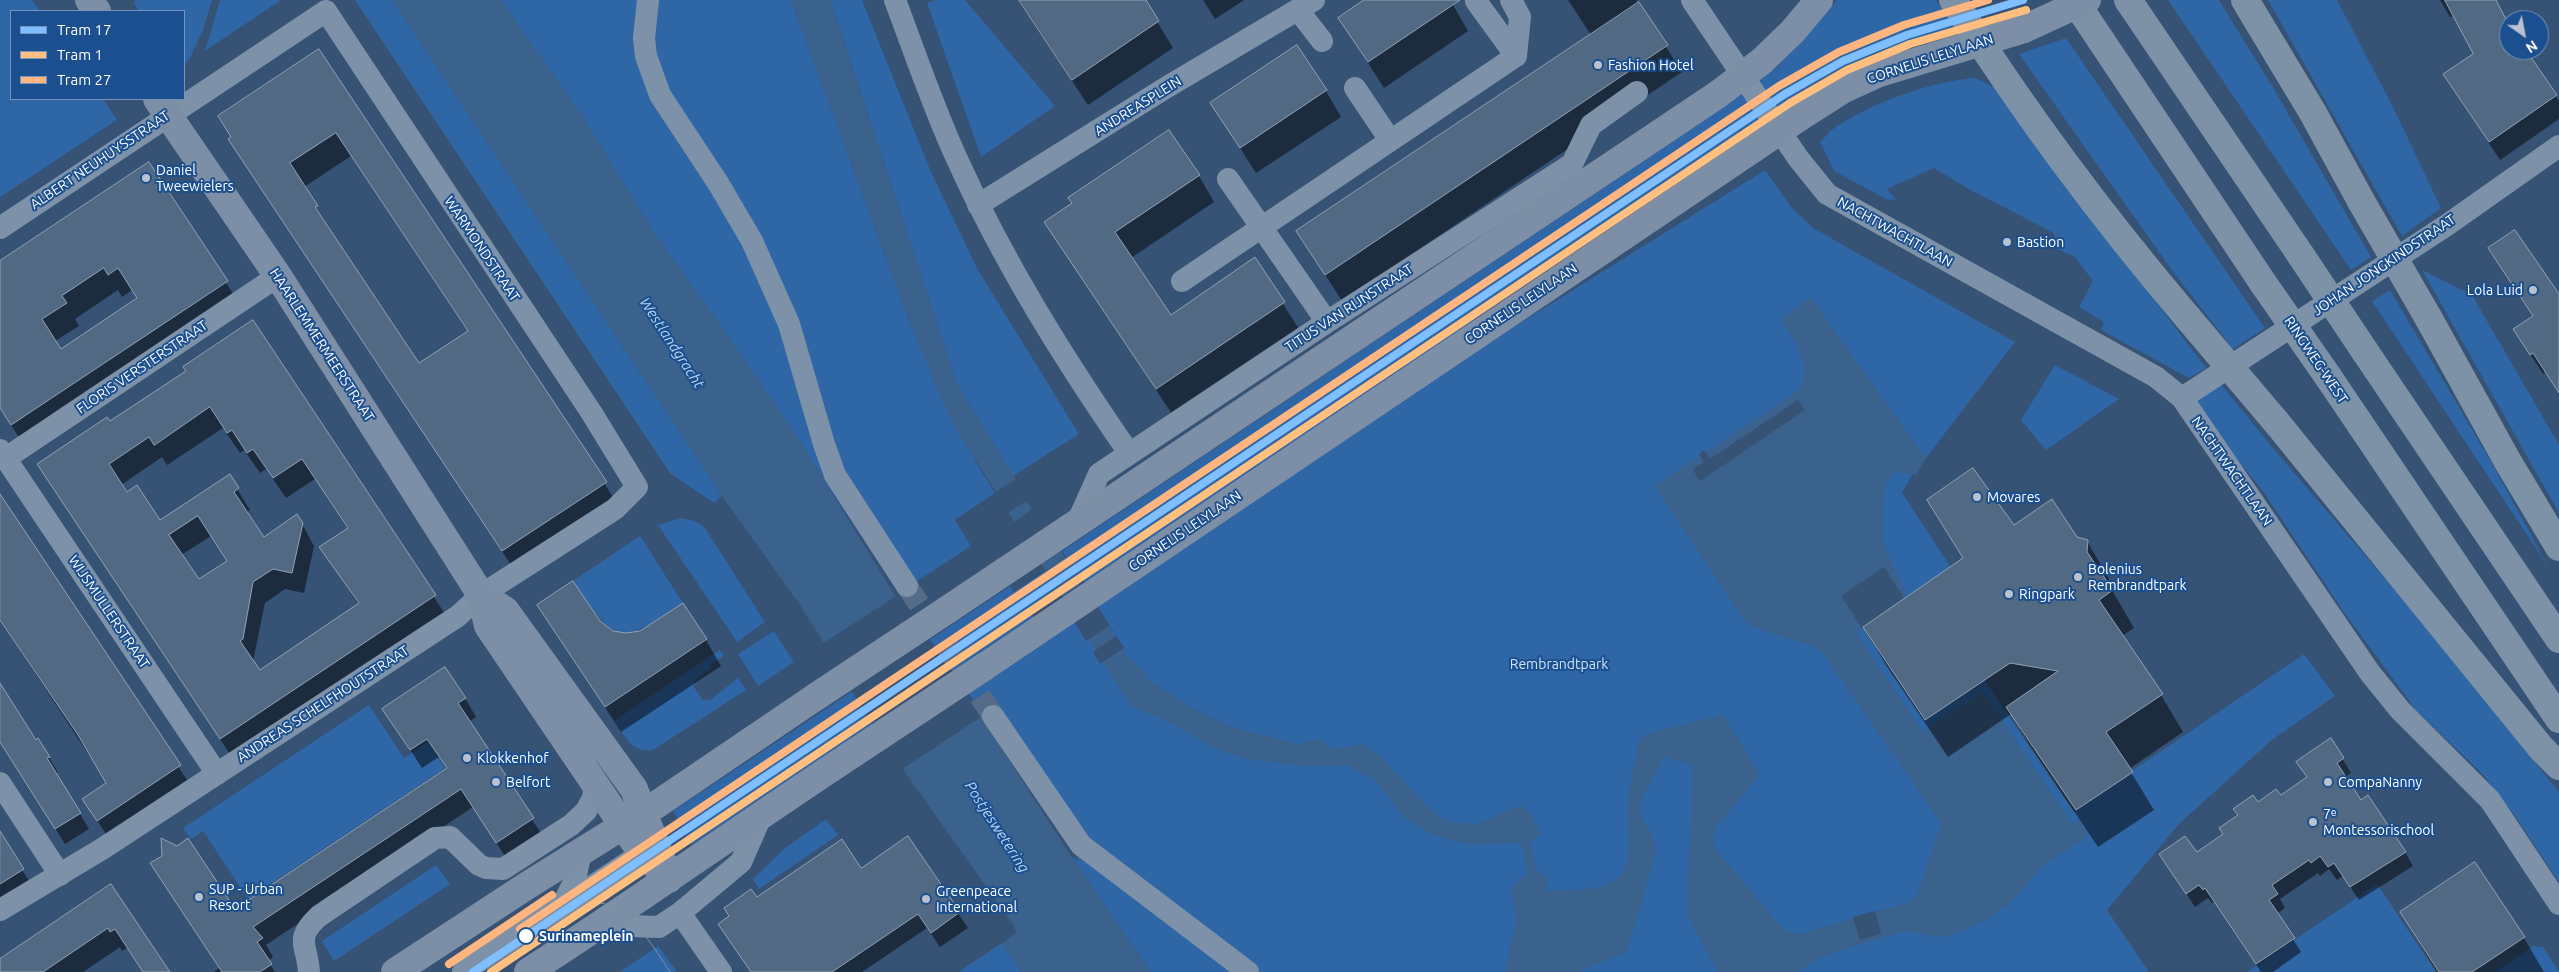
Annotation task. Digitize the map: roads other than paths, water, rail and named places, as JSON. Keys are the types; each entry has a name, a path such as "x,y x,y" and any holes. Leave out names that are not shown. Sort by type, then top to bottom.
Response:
{"highway":[{"path":"1953,0 1980,42 2138,260 2277,422 2541,748 2559,766"},
{"name":"RINGWEG-WEST","path":"2074,0 2559,720"},
{"path":"2128,0 2559,639"},
{"path":"2245,0 2313,113 2508,462 2559,547"}],"main road":[{"path":"403,968 582,851 628,818 947,610 1717,95 1762,61 1793,31 1819,0"},
{"name":"CORNELIS LELYLAAN","path":"762,814 984,667 1753,148 1844,89 1879,73 2024,29 2087,0"},
{"name":"HAARLEMMERMEERSTRAAT","path":"163,107 278,276 481,595"},
{"path":"481,595 505,610 634,789 628,818"},
{"path":"481,595 488,626 595,783 628,818 669,879"},
{"path":"528,972 669,879 762,814"}],"street":[{"path":"648,0 644,38 646,56 660,95 718,183 752,241 788,324 835,475 907,586"},
{"path":"895,0 956,158 1011,270 1072,371 1128,453"},
{"path":"1510,0 1520,17 1516,56"},
{"name":"NACHTWACHTLAAN","path":"1692,0 1709,10 1761,103 1798,158 1827,194 2156,377 2182,398 2370,673 2400,710 2490,800 2559,904"},
{"path":"1476,1 1516,56"},
{"name":"ANDREASPLEIN","path":"978,205 1167,87 1306,5 1322,41"},
{"name":"ALBERT NEUHUYSSTRAAT","path":"185,94 326,11"},
{"name":"WARMONDSTRAAT","path":"326,11 596,420 637,487"},
{"path":"1182,281 1516,56"},
{"path":"1355,88 1390,140"},
{"path":"1602,172 1589,165 1572,164 1591,124 1637,92"},
{"name":"ALBERT NEUHUYSSTRAAT","path":"0,228 175,100"},
{"name":"JOHAN JONGKINDSTRAAT","path":"2182,398 2447,225 2559,146"},
{"name":"TITUS VAN RIJNSTRAAT","path":"1077,523 1099,474 1326,322 1572,164"},
{"path":"1228,179 1326,322"},
{"name":"FLORIS VERSTERSTRAAT","path":"3,454 278,276"},
{"name":"WIJSMULLERSTRAAT","path":"3,454 217,774"},
{"name":"ANDREAS SCHELFHOUTSTRAAT","path":"0,910 60,875 458,616 481,595 615,509 637,487"},
{"path":"993,716 1081,844 1248,972"},
{"path":"0,783 60,875"},
{"path":"309,972 302,942 308,926 319,916 435,838 450,837 479,865 486,868 503,869 571,825 586,811 592,798 595,783"},
{"path":"600,925 659,927 680,914 741,862 762,814"},
{"path":"571,825 628,818"},
{"path":"463,972 649,849"},
{"path":"562,907 575,880 582,851"},
{"path":"680,914 721,972"}],"water":[{"path":"392,0 501,0 582,115 653,231 734,344 805,448 892,591 980,715 1071,856 1151,972 1021,972 1002,943 1016,933 1014,926 902,768 800,605 722,496"},
{"path":"791,0 830,0 957,384 1123,651 1145,673 1145,677 1189,706 1234,728 1298,744 1319,739 1334,749 1363,744 1378,754 1431,810 1448,822 1479,824 1521,805 1529,811 1541,835 1530,841 1536,870 1546,876 1547,891 1597,888 1615,881 1622,873 1627,863 1629,851 1628,805 1631,780 1642,738 1647,734 1723,715 1758,771 1759,776 1716,827 1713,836 1715,849 1785,931 1801,934 1913,901 1917,896 1941,824 1939,820 1821,651 1813,646 1752,627 1742,617 1655,486 1795,393 1804,375 1804,366 1798,347 1782,320 1810,297 1926,458 1916,475 1892,472 1885,487 1882,539 1906,594 1856,633 1923,732 1983,692 2071,823 2079,820 2087,833 2085,838 2044,865 2010,903 1986,920 1955,934 1938,937 1907,931 1898,933 1818,959 1799,972 1718,972 1687,915 1693,766 1665,756 1644,794 1640,809 1640,814 1654,839 1655,855 1627,952 1577,972 1508,972 1505,969 1516,924 1512,887 1528,872 1521,843 1468,844 1433,835 1404,817 1373,777 1361,774 1352,766 1301,766 1243,758 1216,749 1174,724 1131,706 951,421 910,323"}],"tunnel":[{"path":"907,586 993,716"}],"tram line":[{"name":"27","path":"520,929 1779,86 1839,52 1904,25 1988,0"},
{"name":"17","path":"473,972 1785,94 1843,61 1907,35 2023,0"},
{"name":"1","path":"491,972 1790,103 1847,70 1910,44 2026,10"},
{"name":"27","path":"449,964 552,895"},
{"path":"545,912 568,904 588,901 605,904 620,911 646,936 670,972"}],"place":[{"name":"Fashion Hotel","path":"1598,65"},
{"name":"Daniel Tweewielers","path":"146,178"},
{"name":"Bastion","path":"2007,242"},
{"name":"Lola Luid","path":"2533,290"},
{"name":"Movares","path":"1977,497"},
{"name":"Bolenius Rembrandtpark","path":"2078,577"},
{"name":"Ringpark","path":"2009,594"},
{"name":"Klokkenhof","path":"467,758"},
{"name":"Belfort","path":"496,782"},
{"name":"CompaNanny","path":"2328,782"},
{"name":"7ᵉ Montessorischool","path":"2313,822"},
{"name":"SUP - Urban Resort","path":"199,897"},
{"name":"Greenpeace International","path":"926,899"},
{"name":"Surinameplein","path":"526,936"}],"water label":[{"name":"Westlandgracht","path":"672,343"},
{"name":"Postjeswetering","path":"997,827"}],"park label":[{"name":"Rembrandtpark","path":"1559,664"}]}
